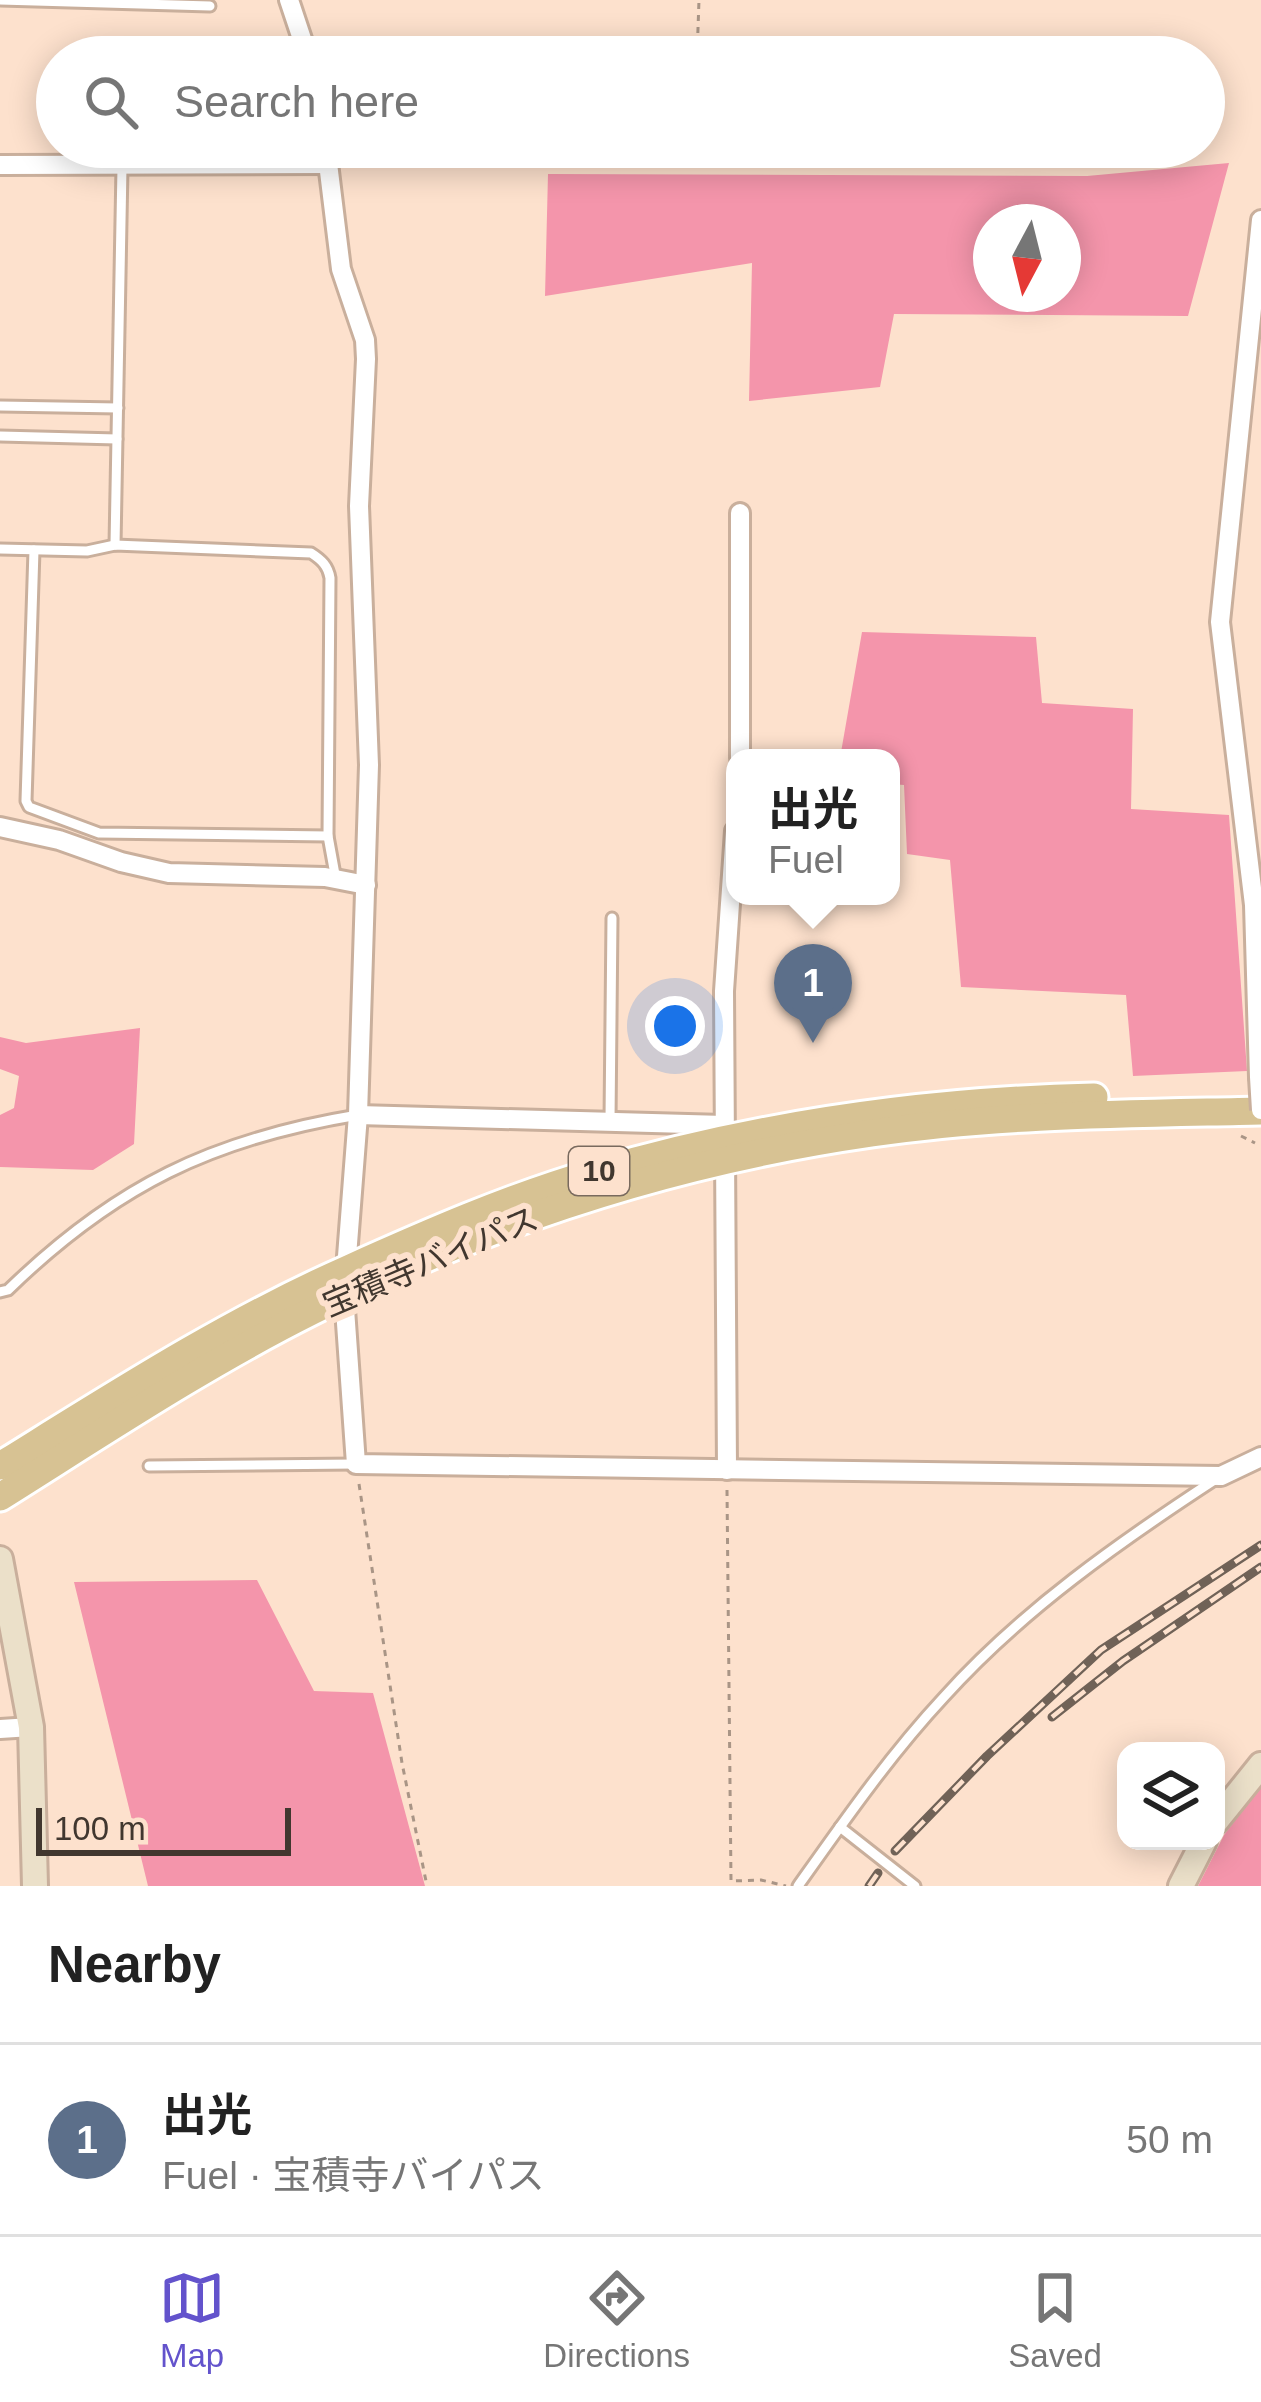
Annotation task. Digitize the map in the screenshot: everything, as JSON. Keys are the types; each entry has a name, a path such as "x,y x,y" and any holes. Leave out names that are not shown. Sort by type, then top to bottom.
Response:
{"main road":[{"name":"宝積寺バイパス","path":"0,1466 125,1388 345,1282 725,1141 848,1116 952,1104 1260,1085"},
{"name":"宝積寺バイパス","path":"725,1141 1064,1116 1261,1110"},
{"name":"宝積寺バイパス","path":"0,1497 345,1282"}],"street":[{"path":"289,0 301,36"},
{"path":"0,165 36,165"},
{"path":"329,168 340,268 365,340 359,506 369,765 358,1115 345,1282 356,1464 1221,1476 1261,1456"},
{"path":"1261,220 1220,622 1254,905 1261,1110"},
{"path":"740,513 740,749"},
{"path":"0,827 169,873 366,885"},
{"path":"727,1470 724,991 730,905"},
{"path":"358,1115 610,1120 725,1141"},
{"path":"0,1559 31,1727 35,1886"},
{"path":"0,1729 31,1727"},
{"path":"1225,1810 1261,1766"},
{"path":"1181,1886 1199,1850"}],"lane":[{"path":"0,0 210,6"},
{"path":"116,545 122,168"},
{"path":"0,406 118,408"},
{"path":"0,436 117,440"},
{"path":"0,549 87,551 116,545 311,553 328,567 328,836 335,880"},
{"path":"34,550 29,807 99,833 328,836"},
{"path":"610,1120 612,918"},
{"path":"0,1292 8,1290 54,1245 152,1179 241,1141 358,1115"},
{"path":"149,1466 356,1464"},
{"path":"798,1886 945,1695 1011,1634 1143,1527 1221,1476"},
{"path":"840,1827 915,1886"}],"path":[{"path":"698,36 699,0"},
{"path":"1228,1130 1256,1143"},
{"path":"356,1464 402,1763 427,1886"},
{"path":"727,1470 731,1881 761,1880 788,1886"}],"shaded area":[{"path":"1229,163 1188,316 894,314 880,387 749,401 752,263 545,296 548,174 1087,176 1225,168"},
{"path":"862,632 1036,637 1042,703 1133,709 1131,809 1229,815 1247,1071 1133,1076 1126,995 961,987 950,860 907,854 900,749 842,749"},
{"path":"140,1028 134,1144 93,1170 0,1167 0,1115 14,1108 19,1076 0,1069 0,1037 26,1043"},
{"path":"257,1580 314,1691 373,1693 425,1886 148,1886 74,1582"},
{"path":"1261,1786 1261,1886 1198,1886 1216,1850 1225,1850 1225,1834"}],"railway":[{"path":"895,1851 987,1756 1101,1650 1261,1545"},
{"path":"1052,1717 1123,1661 1261,1567"},
{"path":"869,1886 878,1873"}],"place":[{"name":"出光","path":"813,1043"}]}
